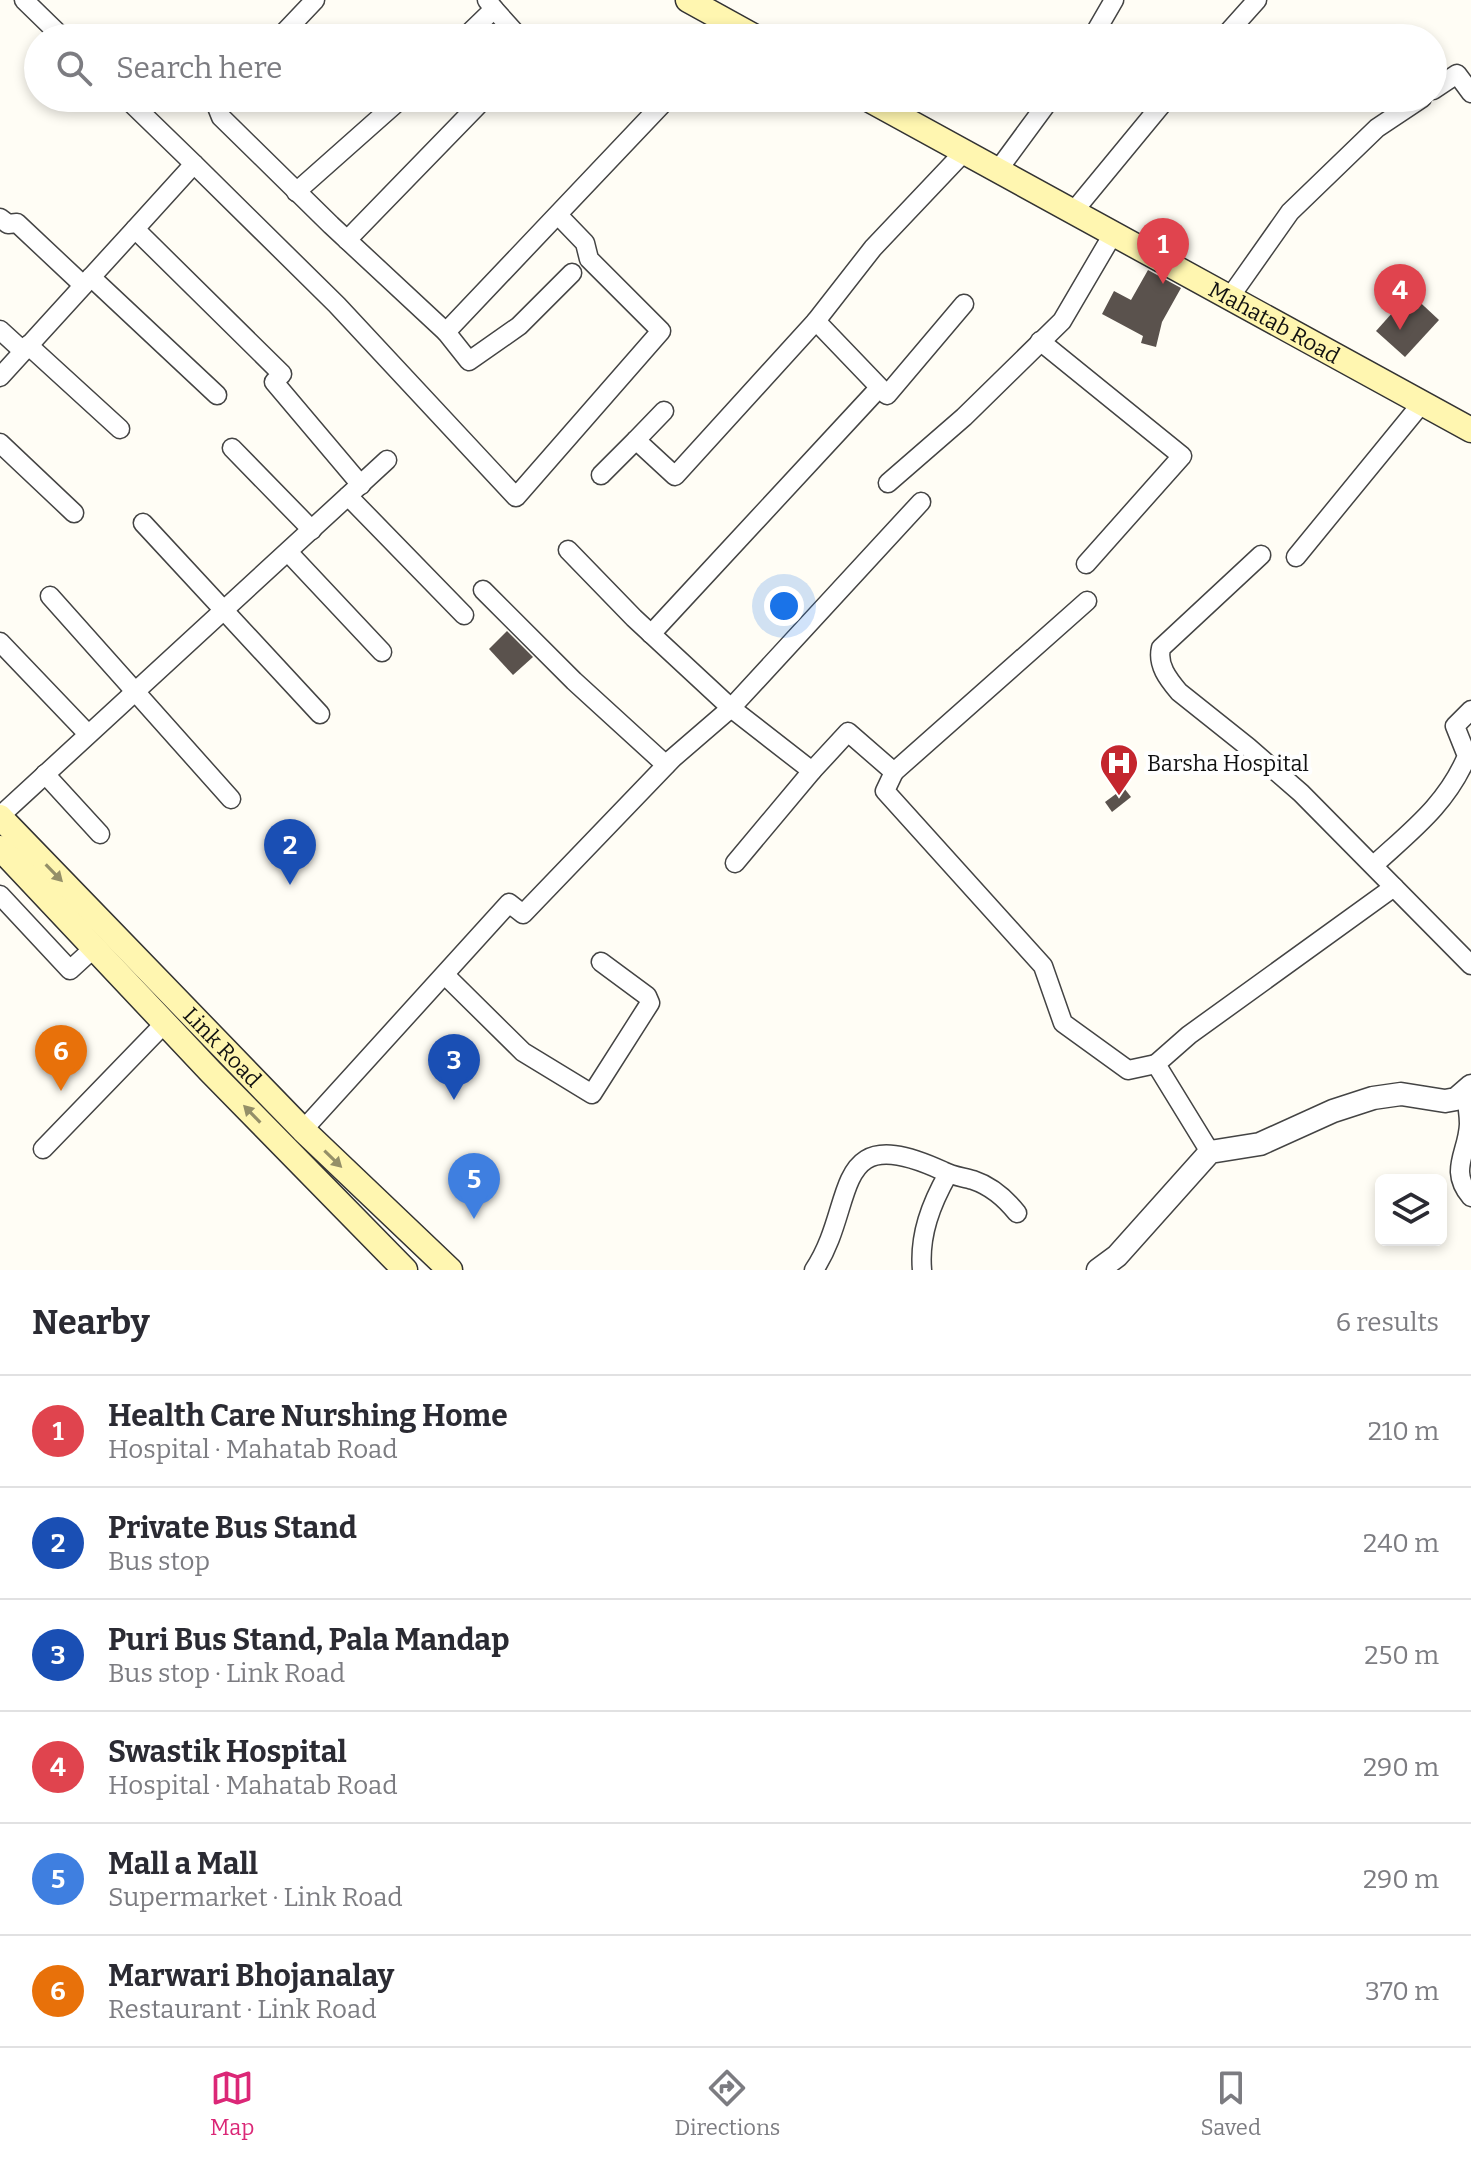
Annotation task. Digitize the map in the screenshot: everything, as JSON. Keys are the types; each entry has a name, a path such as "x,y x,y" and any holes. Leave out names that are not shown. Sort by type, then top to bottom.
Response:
{"main road":[{"path":"698,2 714,24"},
{"name":"Mahatab Road","path":"891,112 1471,430"},
{"name":"Link Road","path":"0,816 303,1130 450,1270"},
{"name":"Link Road","path":"0,848 405,1270"}],"street":[{"path":"24,0 49,24"},
{"path":"292,24 315,0"},
{"path":"1100,24 1114,0"},
{"path":"1237,24 1257,0"},
{"path":"475,24 491,4 508,24"},
{"path":"1447,81 1457,74 1471,93"},
{"path":"140,112 337,305 516,497 661,331 589,259 585,243 558,215"},
{"path":"217,112 296,192 446,332 469,361 519,326 572,273"},
{"path":"296,192 386,112"},
{"path":"347,240 471,112"},
{"path":"446,332 655,112"},
{"path":"998,170 1041,112"},
{"path":"1073,212 1155,112"},
{"path":"1230,297 1290,212 1377,128 1401,112"},
{"path":"636,440 675,476 816,321 873,248 964,152"},
{"path":"0,377 194,164"},
{"path":"0,218 8,224 17,223 217,395"},
{"path":"135,229 282,374 274,382 354,490 464,615"},
{"path":"888,483 964,417 1062,321 1113,234"},
{"path":"816,321 887,395 964,304"},
{"path":"0,330 26,348 120,429"},
{"path":"1040,341 1182,456 1086,564"},
{"path":"651,634 879,388"},
{"path":"1296,557 1422,403"},
{"path":"601,475 664,411"},
{"path":"0,443 74,513"},
{"path":"232,448 312,530"},
{"path":"0,816 387,460"},
{"path":"303,1130 509,903 523,914 666,765 731,708 921,502"},
{"path":"143,523 320,714"},
{"path":"568,550 651,634 731,708 812,771"},
{"path":"288,552 382,652"},
{"path":"1261,555 1161,648 1159,659 1179,692 1301,793 1471,965"},
{"path":"483,590 574,681 666,765"},
{"path":"50,596 231,799"},
{"path":"1087,601 894,772 885,791 1043,966 1063,1023 1128,1070 1156,1064 1189,1035 1394,887"},
{"path":"0,642 88,734"},
{"path":"1374,865 1432,812 1456,782 1467,756 1455,726 1471,710"},
{"path":"735,863 848,732 894,772"},
{"path":"45,774 100,834"},
{"path":"0,895 70,970 94,948"},
{"path":"445,975 523,1052 592,1094 650,1003 647,996 601,962"},
{"path":"43,1149 165,1023"},
{"path":"1156,1064 1210,1152"},
{"path":"1098,1270 1117,1256 1210,1152 1260,1144 1333,1111 1373,1098 1401,1094 1445,1101 1456,1099 1468,1088"},
{"path":"1468,1088 1469,1125 1459,1167 1464,1190 1471,1197"},
{"path":"814,1270 831,1240 846,1183 859,1164 875,1154 899,1155 976,1181 1004,1197 1017,1213"},
{"path":"922,1270 925,1225 934,1199 948,1174"}],"building":[{"path":"1148,270 1181,288 1162,322 1156,347 1141,343 1143,336 1102,314 1114,291 1131,300"},
{"path":"1410,293 1439,320 1405,357 1376,331"},
{"path":"507,631 533,657 513,675 489,649"},
{"path":"1124,788 1131,797 1112,812 1105,802"}],"place":[{"name":"Health Care Nurshing Home","path":"1163,284"},
{"name":"Swastik Hospital","path":"1400,330"},
{"name":"Barsha Hospital","path":"1119,797"},
{"name":"Private Bus Stand","path":"290,885"},
{"name":"Marwari Bhojanalay","path":"61,1091"},
{"name":"Puri Bus Stand, Pala Mandap","path":"454,1100"},
{"name":"Mall a Mall","path":"474,1219"}]}
